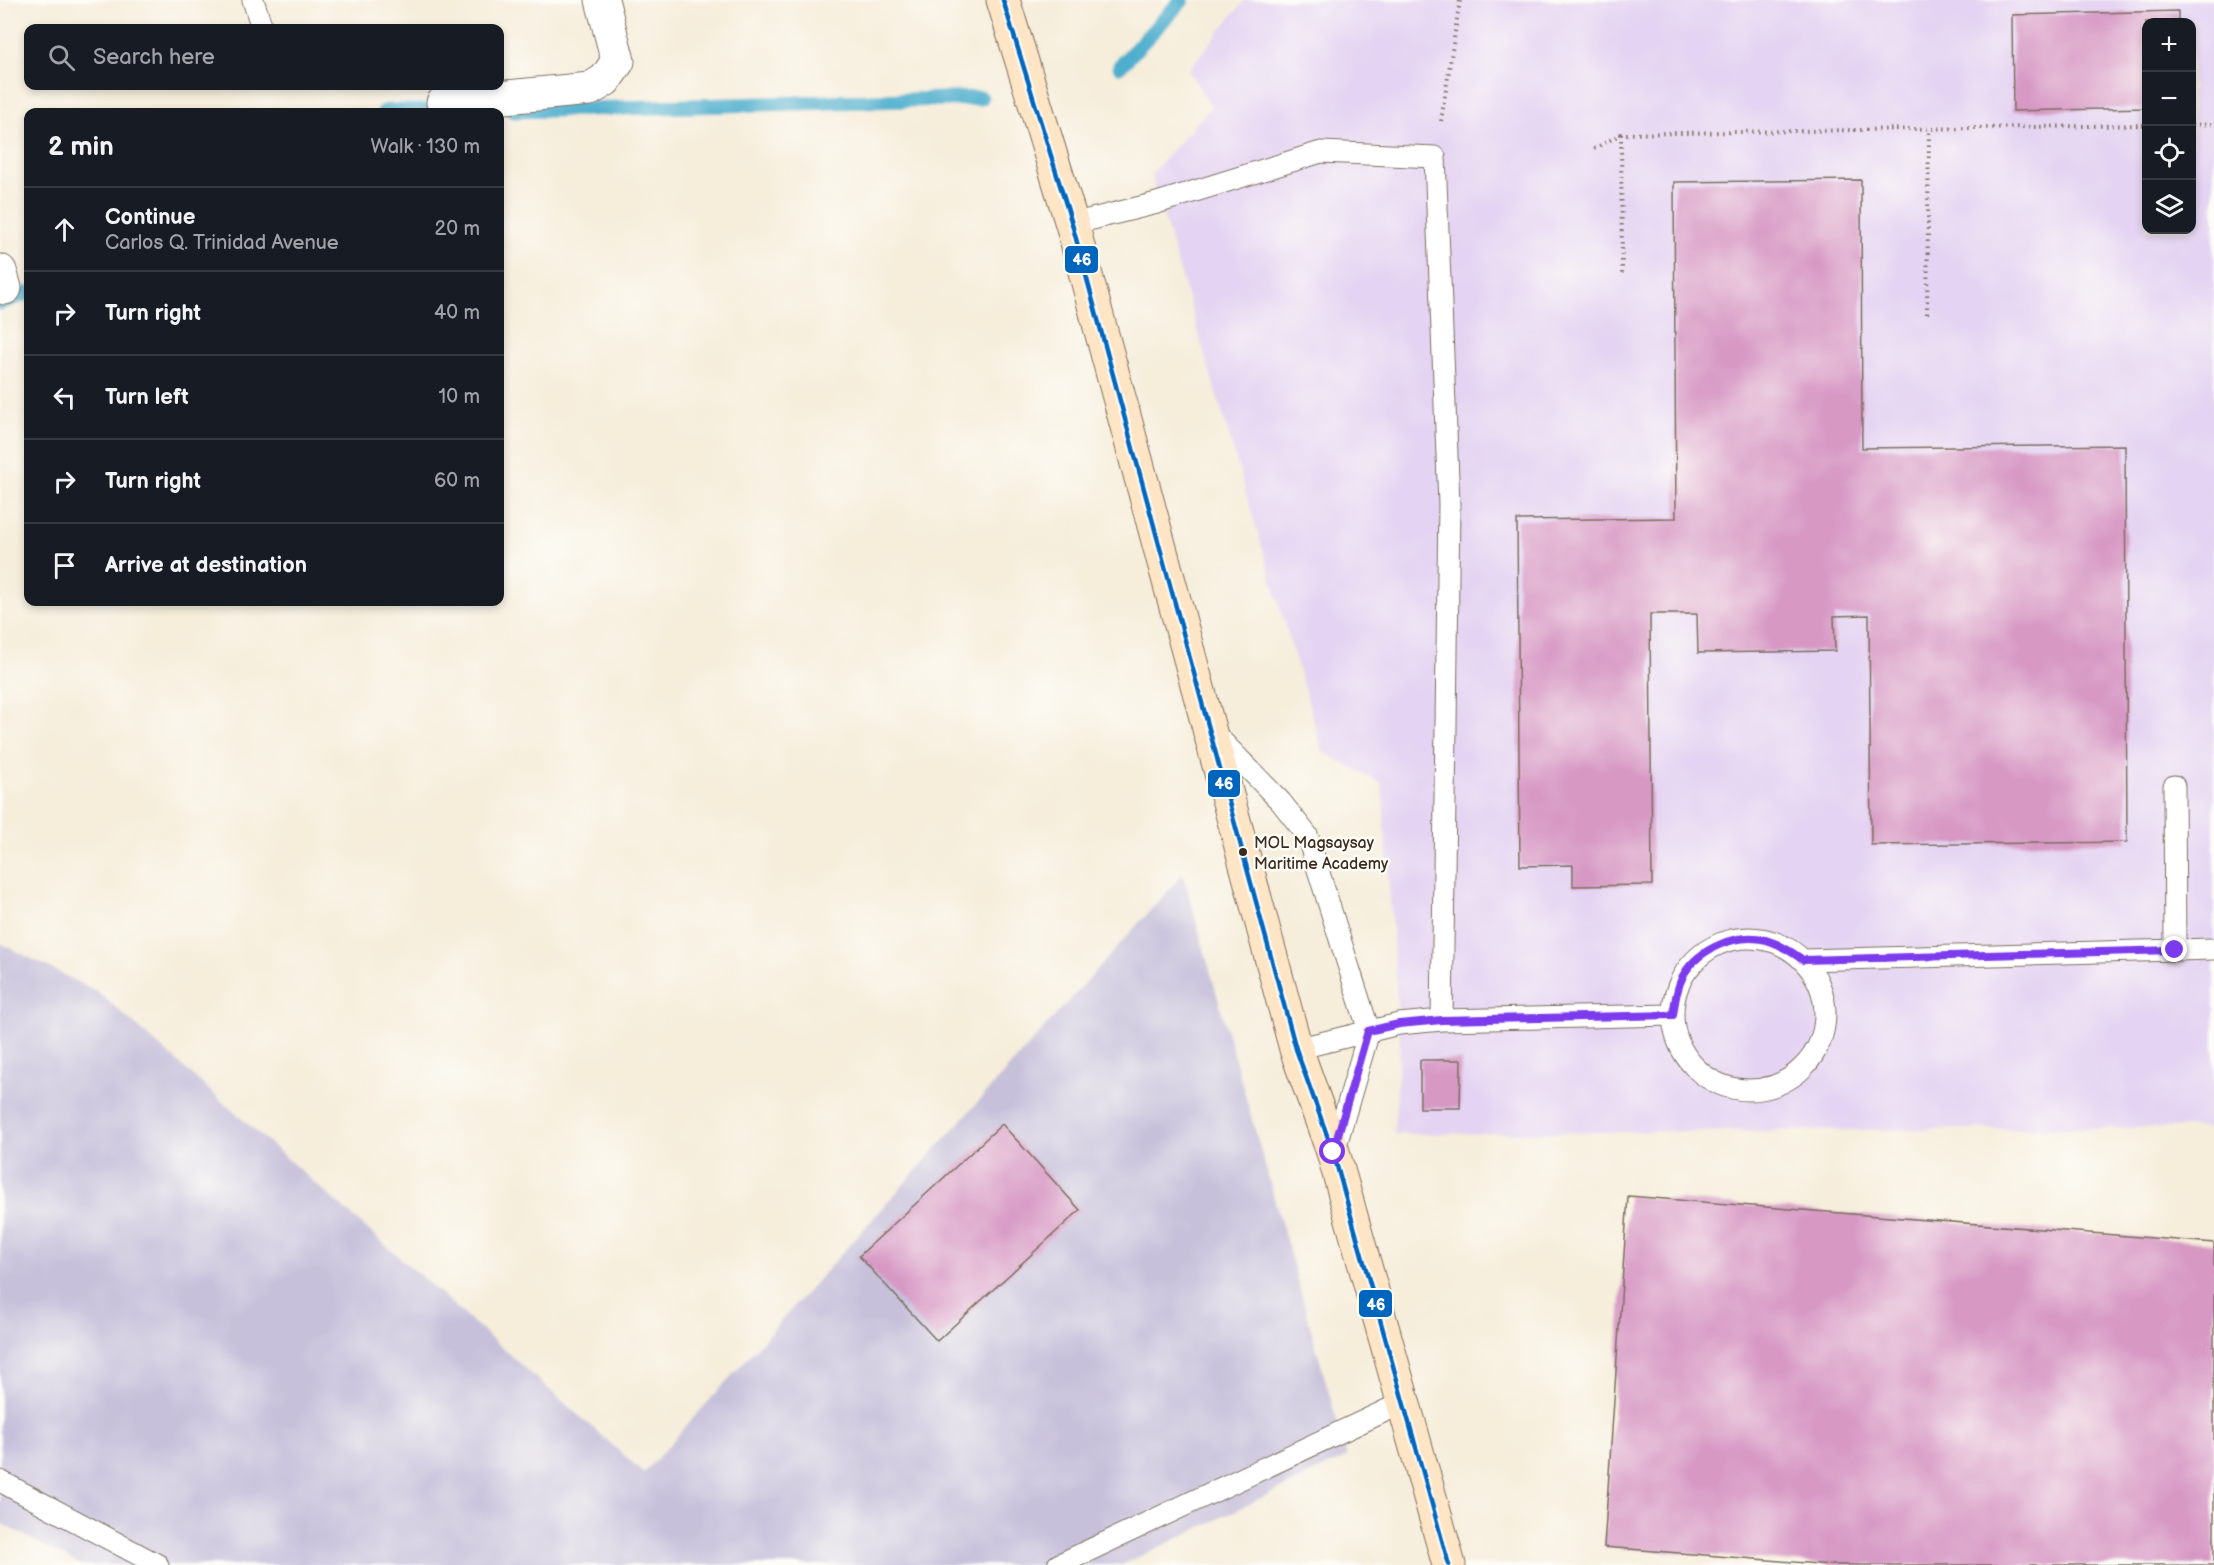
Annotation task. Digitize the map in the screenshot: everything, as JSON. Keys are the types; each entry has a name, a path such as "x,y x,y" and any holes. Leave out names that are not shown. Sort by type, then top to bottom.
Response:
{"main road":[{"path":"1003,0 1072,224 1296,1049 1333,1152 1449,1565"}],"street":[{"path":"443,103 590,89 605,80 618,61 602,0"}],"lane":[{"path":"253,0 261,24"},
{"path":"1072,224 1158,203 1321,152 1435,157 1449,504 1442,1020"},
{"path":"1208,728 1281,802 1307,835 1368,1031 1333,1152"},
{"path":"2174,786 2175,950"},
{"path":"1741,939 1764,939 1785,947 1803,960 1816,978 1824,1000 1825,1023 1818,1045 1806,1064 1789,1079 1769,1088 1746,1090 1724,1087 1704,1076 1688,1060 1677,1039 1673,1015 1676,994 1685,974 1700,956 1719,944 1741,939"},
{"path":"1803,960 2214,950"},
{"path":"1296,1049 1399,1024 1442,1020 1673,1015"},
{"path":"1058,1565 1404,1402"},
{"path":"0,1481 158,1565"}],"path":[{"path":"1435,157 1460,0"},
{"path":"2196,125 2214,124"},
{"path":"1594,148 1621,134 2142,125"},
{"path":"1927,314 1929,128"},
{"path":"1621,134 1622,274"}],"shaded area":[{"name":"MOL Magsaysay Maritime Academy","path":"1245,0 2214,0 2214,1127 1394,1134 1400,1043 1382,784 1323,752 1151,174 1211,107 1188,70"},
{"path":"1183,874 1347,1457 1122,1565 81,1565 0,1523 0,943 98,992 644,1473"}],"building":[{"path":"2178,11 2178,18 2142,18 2142,108 2013,111 2012,15"},
{"path":"1861,180 1862,448 2125,445 2127,842 1871,845 1869,615 1834,616 1835,651 1698,653 1697,614 1650,614 1652,885 1573,886 1573,865 1520,866 1517,520 1676,518 1674,182"},
{"path":"1420,1060 1461,1060 1460,1108 1420,1108"},
{"path":"1002,1124 1080,1210 937,1341 859,1256"},
{"path":"1628,1196 2214,1243 2214,1565 1832,1565 1604,1547"}],"waterway":[{"path":"1120,66 1182,0"},
{"path":"513,111 981,98"},
{"path":"0,303 24,294"}],"transit line":[{"name":"46","path":"1003,0 1072,224 1296,1049 1333,1152 1449,1565"}],"place":[{"name":"MOL Magsaysay Maritime Academy","path":"1243,852"}],"route":[{"path":"1333,1152 1368,1031 1399,1024 1442,1020 1673,1015 1676,994 1685,974 1700,956 1719,944 1741,939 1764,939 1785,947 1803,960 2175,950"}]}
